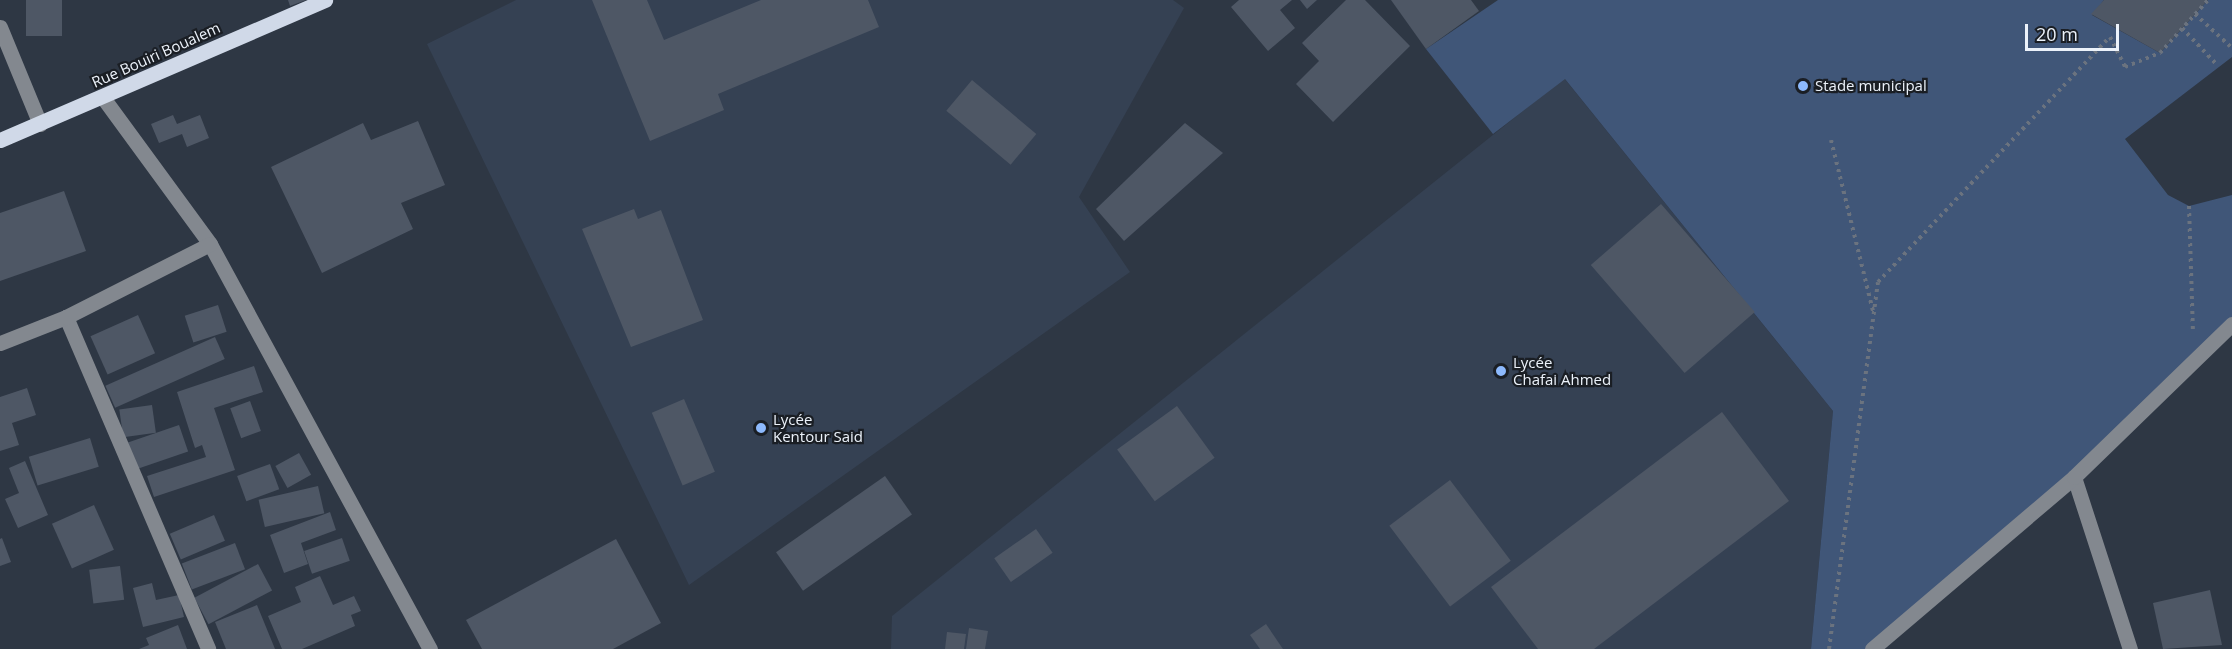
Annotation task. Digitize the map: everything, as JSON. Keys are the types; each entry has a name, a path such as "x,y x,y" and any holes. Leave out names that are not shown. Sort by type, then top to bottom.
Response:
{"main road":[{"name":"Rue Bouiri Boualem","path":"0,140 104,99 326,0"}],"street":[{"path":"0,27 40,124"},
{"path":"104,99 210,244 430,649"},
{"path":"0,343 66,317 210,244"},
{"path":"66,317 208,649"},
{"path":"1872,649 2074,477 2193,358 2232,324"},
{"path":"2074,477 2130,649"}],"path":[{"path":"1829,649 1878,282 2110,37 2125,67 2160,53 2208,0"},
{"path":"2195,14 2232,48"},
{"path":"2182,28 2218,66"},
{"path":"1832,140 1874,315"},
{"path":"2189,206 2193,358"}],"shaded area":[{"name":"Lycée Kentour Said","path":"516,0 1173,0 1184,8 1079,197 1130,272 689,585 427,44"},
{"path":"1498,0 2104,0 2092,15 2160,53 2208,0 2232,0 2232,57 2125,139 2168,195 2189,206 2232,195 2232,324 2074,477 1873,649 1811,649 1833,411 1565,79 1493,134 1426,49"},
{"name":"Lycée Chafai Ahmed","path":"1564,78 1833,411 1811,649 891,649 892,616"}],"building":[{"path":"26,0 62,0 62,36 26,36"},
{"path":"288,0 306,0 290,6"},
{"path":"592,0 647,0 664,40 761,0 868,0 879,27 718,94 724,110 650,141"},
{"path":"1239,0 1292,0 1280,10 1295,28 1268,51 1231,7"},
{"path":"1300,0 1317,0 1307,9"},
{"path":"1346,0 1365,0 1410,46 1333,122 1296,84 1319,61 1302,43"},
{"path":"1391,0 1471,0 1479,11 1426,49"},
{"path":"2104,0 2208,0 2160,53 2091,14"},
{"path":"972,80 1036,134 1011,165 946,111"},
{"path":"173,115 177,124 200,115 209,138 187,147 182,134 159,143 151,124"},
{"path":"418,121 445,185 401,203 413,229 322,273 271,167 363,123 371,140"},
{"path":"1185,123 1223,153 1124,241 1096,209"},
{"path":"64,191 86,251 0,281 0,213"},
{"path":"1661,204 1755,312 1685,373 1591,265"},
{"path":"634,209 638,219 661,210 703,320 631,347 582,229"},
{"path":"218,305 227,332 193,342 185,316"},
{"path":"138,315 155,353 108,375 90,336"},
{"path":"215,337 225,359 115,408 105,386"},
{"path":"254,366 263,392 214,408 235,470 154,497 147,476 206,457 202,445 195,448 177,392"},
{"path":"27,388 36,415 12,423 19,445 0,451 0,397"},
{"path":"684,399 715,472 683,485 652,413"},
{"path":"250,401 261,431 241,438 230,408"},
{"path":"152,405 156,433 123,437 119,410"},
{"path":"1177,406 1215,458 1155,501 1117,449"},
{"path":"1722,412 1789,501 1594,649 1538,649 1491,587"},
{"path":"179,425 188,451 137,469 128,443"},
{"path":"90,438 99,467 38,485 29,457"},
{"path":"299,453 311,475 288,488 275,466"},
{"path":"25,461 48,515 18,528 5,499 19,493 9,468"},
{"path":"270,464 279,489 246,501 237,476"},
{"path":"885,476 912,515 803,591 776,552"},
{"path":"1450,480 1511,561 1450,606 1389,526"},
{"path":"318,486 324,513 265,527 259,500"},
{"path":"94,505 114,550 72,568 52,524"},
{"path":"330,512 336,530 301,543 308,564 284,573 270,535"},
{"path":"214,515 225,541 181,560 170,534"},
{"path":"1036,529 1053,553 1011,582 994,558"},
{"path":"2,538 11,562 0,566 0,539"},
{"path":"342,538 350,561 312,574 304,551"},
{"path":"616,539 661,623 613,649 482,649 466,620"},
{"path":"235,543 245,569 192,590 182,563"},
{"path":"258,564 272,590 209,624 194,598"},
{"path":"120,566 124,600 93,604 89,570"},
{"path":"320,576 333,605 354,596 361,611 351,615 355,626 302,649 282,649 268,616 301,602 295,587"},
{"path":"152,583 156,600 179,595 184,617 143,627 133,588"},
{"path":"2210,590 2222,645 2163,649 2153,603"},
{"path":"257,605 275,649 226,649 215,622"},
{"path":"1266,624 1283,649 1260,649 1250,635"},
{"path":"178,625 187,649 139,649 149,645 146,638"},
{"path":"969,628 988,631 985,649 966,649"},
{"path":"947,632 966,634 964,649 945,649"}],"place":[{"name":"Stade municipal","path":"1803,86"},
{"name":"Lycée Chafai Ahmed","path":"1501,371"},
{"name":"Lycée Kentour Said","path":"761,428"}]}
